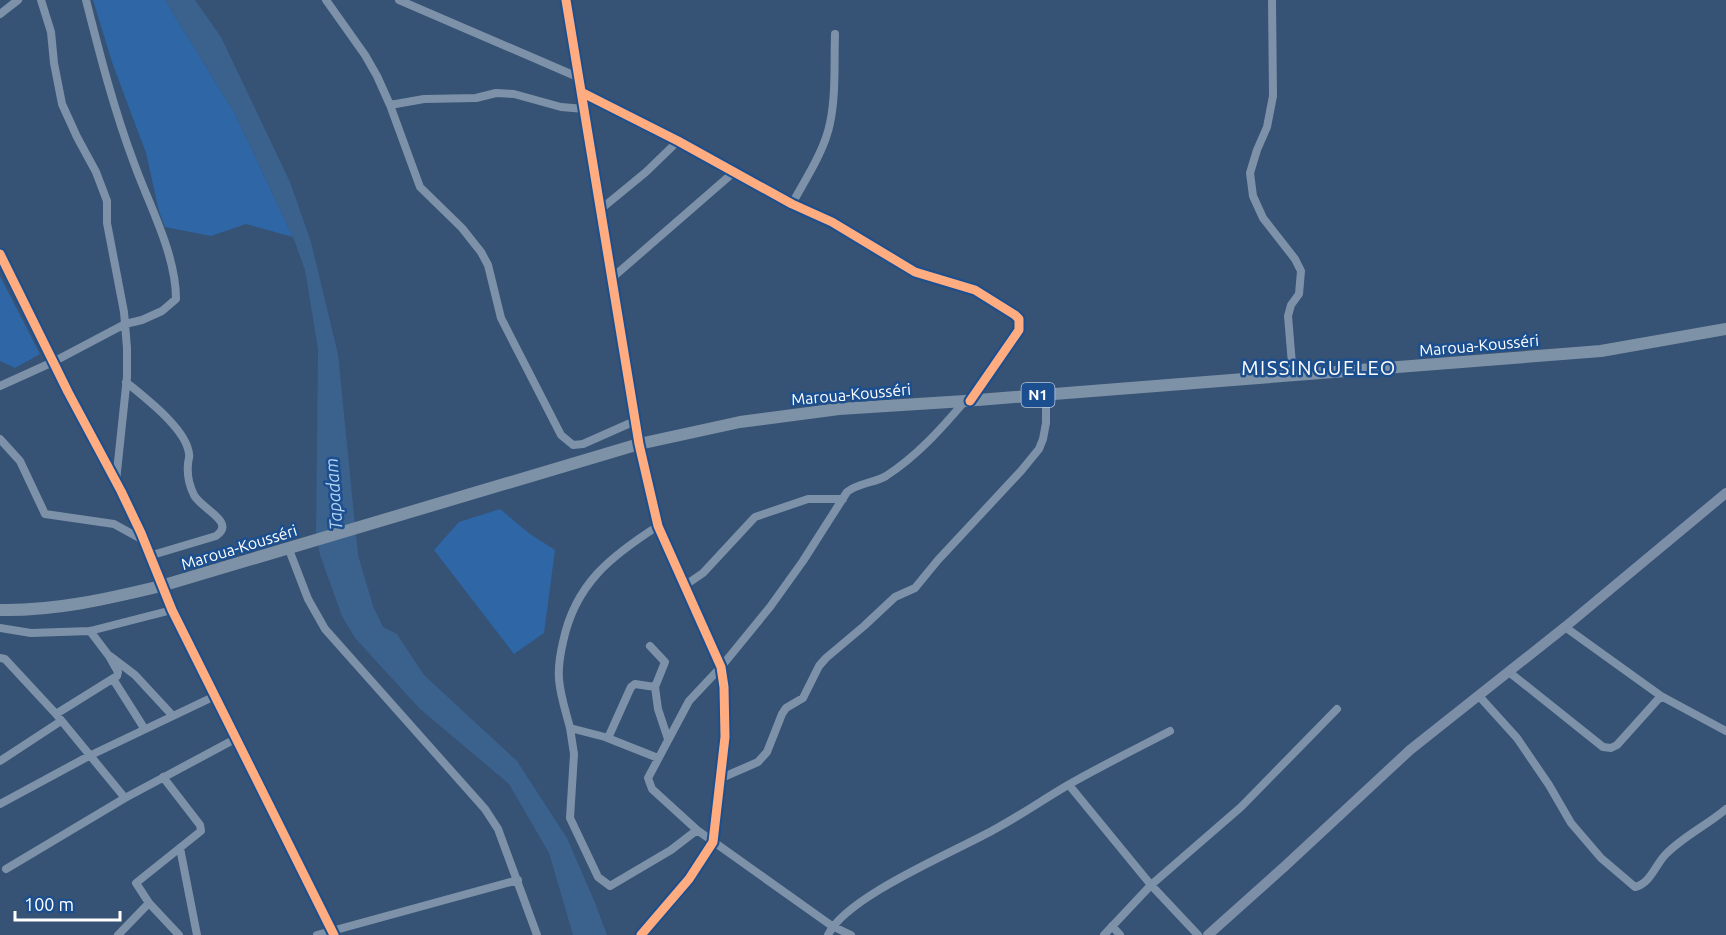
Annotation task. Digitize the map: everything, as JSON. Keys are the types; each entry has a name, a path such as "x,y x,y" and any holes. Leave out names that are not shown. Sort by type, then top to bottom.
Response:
{"highway":[{"name":"Maroua-Kousséri","path":"0,610 30,610 96,602 161,586 639,444 740,422 828,411 1602,351 1726,329"}],"main road":[{"path":"1208,935 1403,756 1565,627 1726,493"}],"street":[{"path":"0,14 18,0"},
{"path":"41,0 51,32 62,105 96,172 107,201 107,223 125,324 127,348 126,382 116,481"},
{"path":"0,386 53,362 125,324 142,320 170,305 176,298 176,282 161,233 115,109 86,0"},
{"path":"326,0 365,55 390,105 420,187 462,228 481,252 488,265 501,318 561,435 573,445 583,444 635,421"},
{"path":"566,0 639,444 658,526 721,667 724,687 725,737 713,842 690,879 641,935"},
{"path":"1272,0 1274,96 1268,127 1257,150 1251,173 1253,196 1263,218 1295,259 1301,271 1299,294 1291,305 1288,316 1293,376"},
{"path":"405,1 580,78"},
{"path":"792,204 830,126 835,34"},
{"path":"390,105 424,99 476,98 496,93 514,94 561,108 585,108"},
{"path":"583,93 678,141 792,204 832,222 915,272 975,290 1019,319 1018,330 968,401 940,430 911,458 883,478 850,490 791,578 721,667 689,701 649,774 649,784 652,789 697,830 830,931 851,935"},
{"path":"601,209 646,172 678,141"},
{"path":"612,278 734,172"},
{"path":"0,255 116,481 144,540 172,610 334,933"},
{"path":"126,382 173,424 189,454 188,477 194,496 223,525 216,536 149,556"},
{"path":"720,778 758,762 767,752 782,714 786,708 803,698 819,666 826,658 895,597 915,588 1021,471 1039,449 1043,439 1046,423 1046,394"},
{"path":"0,439 20,461 45,514 114,524 144,540"},
{"path":"684,586 704,573 756,517 808,499 843,499"},
{"path":"658,526 622,549 603,567 582,592 571,613 558,663 559,680 574,754 570,818 598,877 610,886 671,850 697,830"},
{"path":"288,547 308,599 325,629 485,809 498,829 537,935"},
{"path":"0,628 31,633 90,631 172,610"},
{"path":"1565,627 1661,696 1726,731"},
{"path":"0,761 113,679 118,672 90,631"},
{"path":"650,646 664,662 655,687 658,709 668,739"},
{"path":"109,656 135,675 172,715"},
{"path":"0,658 5,660 59,718 125,798"},
{"path":"1509,672 1607,748 1617,745 1661,696"},
{"path":"113,679 144,728"},
{"path":"608,738 631,687 635,684 655,687"},
{"path":"0,804 144,728 215,696"},
{"path":"1479,696 1516,738 1549,785 1570,823 1601,858 1635,887 1648,878 1665,854 1726,809"},
{"path":"1104,935 1151,885 1241,807 1337,709"},
{"path":"570,728 608,738 658,758"},
{"path":"830,931 853,908 900,878 996,829 1069,785 1170,731"},
{"path":"6,868 125,798 237,738"},
{"path":"163,777 200,825 201,831 136,883 149,903 179,935"},
{"path":"1069,785 1151,885 1198,935"},
{"path":"180,848 198,935"},
{"path":"317,935 334,933 518,880"},
{"path":"118,935 149,903"},
{"path":"1112,926 1120,935"}],"shaded area":[{"path":"93,0 165,0 234,112 293,237 246,224 211,236 165,227 159,211 146,153 113,65"},
{"path":"0,276 40,354 15,368 0,361"},
{"path":"500,509 530,534 555,550 544,633 514,654 434,550 459,522"}],"water":[{"name":"Tapadam","path":"165,0 195,0 221,37 290,182 311,242 338,354 358,555 373,606 383,627 397,634 424,675 517,761 567,838 607,935 573,935 549,853 509,784 419,708 355,638 342,616 320,555 316,533 318,349 305,270 293,237 234,112"}],"cycle path":[{"path":"566,0 639,444 658,526 721,667 724,687 725,737 713,842 689,879 641,935"},
{"path":"583,93 678,141 792,204 832,222 915,272 975,290 1015,315 1019,319 1019,330 970,401"},
{"path":"0,254 68,392 121,491 141,533 172,610 334,935"}],"district":[{"name":"MISSINGUELEO","path":"1319,368"}]}
